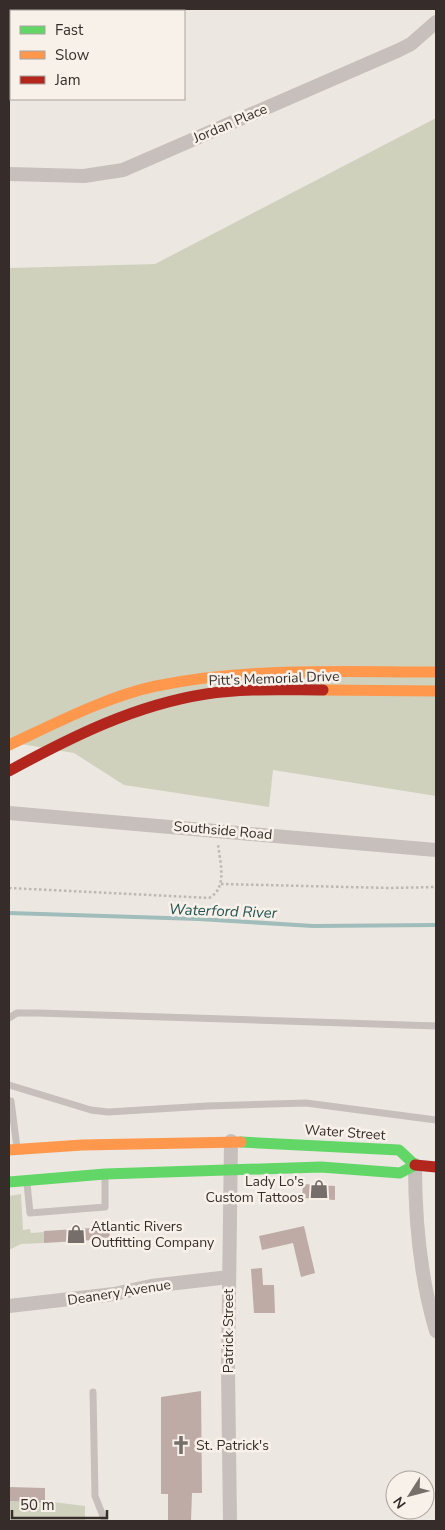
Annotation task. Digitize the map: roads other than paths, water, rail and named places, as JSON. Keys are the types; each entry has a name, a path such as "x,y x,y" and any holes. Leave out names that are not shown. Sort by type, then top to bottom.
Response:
{"main road":[{"name":"Pitt's Memorial Drive","path":"9,745 81,711 155,686 241,673 337,671 436,672"},
{"name":"Pitt's Memorial Drive","path":"11,770 77,734 144,710 206,694 282,690 436,691"},
{"name":"Water Street","path":"13,1150 231,1141 399,1150 415,1165"},
{"path":"9,1182 105,1174 321,1167 400,1173 415,1165 436,1167"}],"street":[{"name":"Jordan Place","path":"9,174 84,176 123,170 397,51 411,44 436,22"},
{"name":"Southside Road","path":"9,813 436,850"},
{"name":"Patrick Street","path":"230,1521 229,1277 231,1141"},
{"path":"415,1165 415,1209 419,1248 425,1286 436,1331"},
{"name":"Deanery Avenue","path":"9,1306 114,1294 151,1286 229,1277"}],"lane":[{"path":"9,1018 17,1013 38,1013 436,1026"},
{"path":"9,1085 91,1110 108,1112 207,1106 306,1104 436,1120"},
{"path":"11,1101 13,1150"},
{"path":"26,1180 30,1213 105,1207 105,1174"},
{"path":"93,1392 95,1496 106,1521"}],"waterway":[{"name":"Waterford River","path":"9,913 199,919 313,926 436,925"}],"place":[{"name":"Lady Lo's Custom Tattoos","path":"319,1189"},
{"name":"Atlantic Rivers Outfitting Company","path":"76,1234"},
{"name":"St. Patrick's","path":"181,1445"}]}
